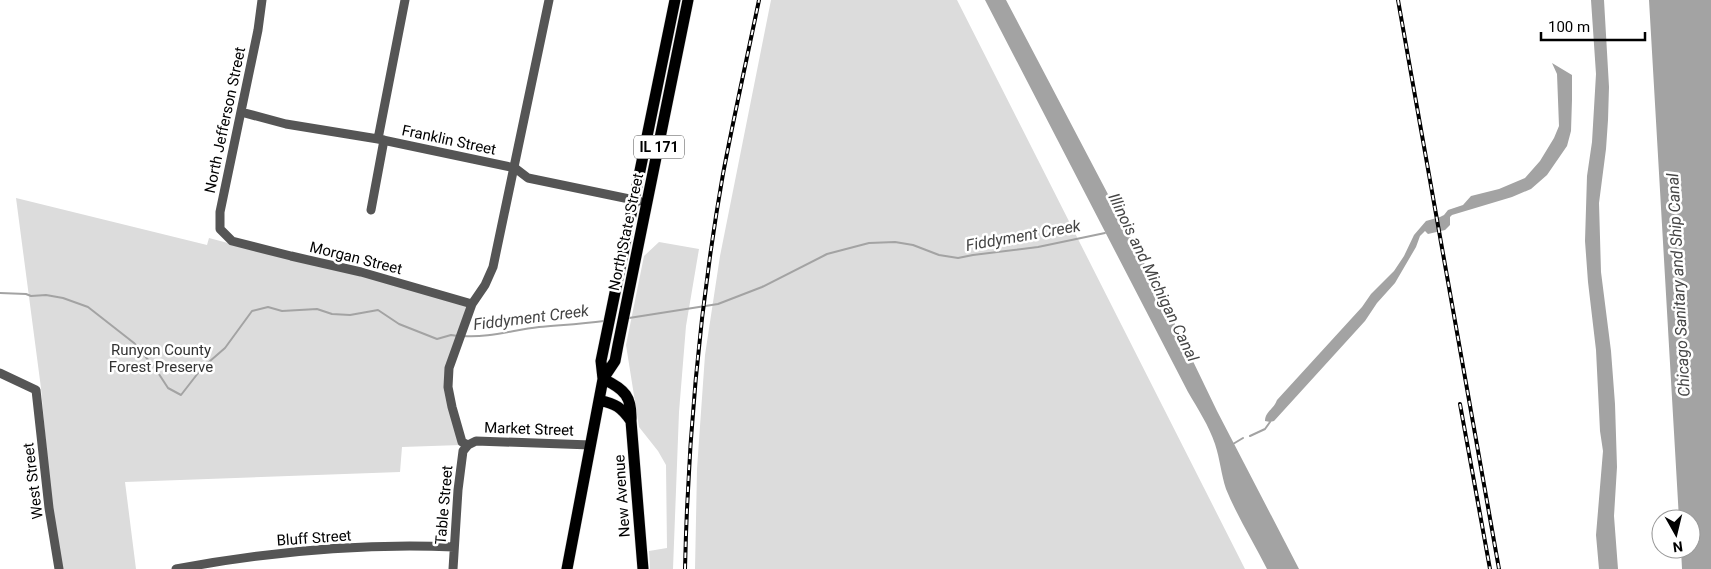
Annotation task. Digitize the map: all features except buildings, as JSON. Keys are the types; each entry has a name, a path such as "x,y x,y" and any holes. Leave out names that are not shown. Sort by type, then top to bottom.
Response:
{"main road":[{"name":"North State Street","path":"566,569 603,379 601,361 675,0"},
{"name":"North State Street","path":"603,379 615,361 688,0"},
{"name":"New Avenue","path":"603,379 619,386 627,395 632,408 631,421 642,569"},
{"path":"599,400 614,404 624,411 631,421"}],"street":[{"name":"North Jefferson Street","path":"232,242 220,229 220,212 262,0"},
{"path":"371,210 405,0"},
{"path":"468,445 462,442 459,434 448,387 449,368 472,304 485,285 493,267 549,0"},
{"name":"Franklin Street","path":"241,112 286,124 381,139 515,168 528,178 648,203"},
{"name":"Morgan Street","path":"232,242 361,272 472,304"},
{"name":"West Street","path":"0,373 36,390 49,508 60,569"},
{"name":"Market Street","path":"468,445 476,441 591,445"},
{"name":"Table Street","path":"453,569 458,490 463,451 468,445"},
{"name":"Bluff Street","path":"176,569 222,560 318,550 416,546 454,547"}],"green space":[{"path":"771,0 957,0 1245,569 695,569 697,469 705,355 720,256"},
{"name":"Runyon County Forest Preserve","path":"16,198 207,245 209,238 277,256 360,273 468,306 445,382 461,445 402,447 400,472 125,482 136,569 61,569 51,501 41,388"},
{"path":"659,242 699,249 686,326 679,412 673,569 650,569 649,551 667,548 666,465 658,451 639,427 626,345 644,256"}],"water":[{"name":"Illinois and Michigan Canal","path":"985,0 1006,0 1163,299 1217,411 1299,569 1267,569 1226,489 1213,437"},
{"path":"1591,0 1604,0 1609,87 1606,149 1599,203 1601,272 1611,351 1615,404 1617,467 1614,516 1618,569 1599,569 1596,535 1603,451 1600,431 1596,350 1585,241 1587,176 1592,142 1596,74"},
{"name":"Chicago Sanitary and Ship Canal","path":"1649,0 1711,0 1711,569 1682,569 1682,559 1701,559 1701,509 1678,509"},
{"path":"1552,63 1572,75 1571,131 1567,146 1547,175 1531,189 1512,197 1452,215 1450,217 1450,225 1445,230 1428,234 1425,231 1420,236 1416,247 1395,283 1377,303 1365,321 1274,421 1265,421 1266,415 1277,400 1362,307 1371,294 1394,271 1414,235 1426,221 1440,217 1448,210 1463,205 1471,196 1499,189 1525,178 1540,161 1559,126 1557,74"}],"waterway":[{"name":"Fiddyment Creek","path":"629,318 718,304 762,287 827,254 869,243 895,242 913,245 939,255 958,258 1038,247 1105,233"},
{"name":"Fiddyment Creek","path":"0,293 26,294 31,296 46,295 63,298 88,307 134,343 155,368 168,388 181,395 202,368 225,348 252,311 268,307 282,311 317,309 332,314 350,315 378,310 399,324 437,339 451,335 458,336"},
{"name":"Fiddyment Creek","path":"463,336 482,336 539,327 604,321"},
{"path":"1250,436 1265,429 1270,422"},
{"path":"1233,444 1243,438"}],"railway":[{"path":"685,569 692,421 708,272 723,174 759,0"},
{"path":"1398,0 1499,569"},
{"path":"1460,404 1490,569"}]}
